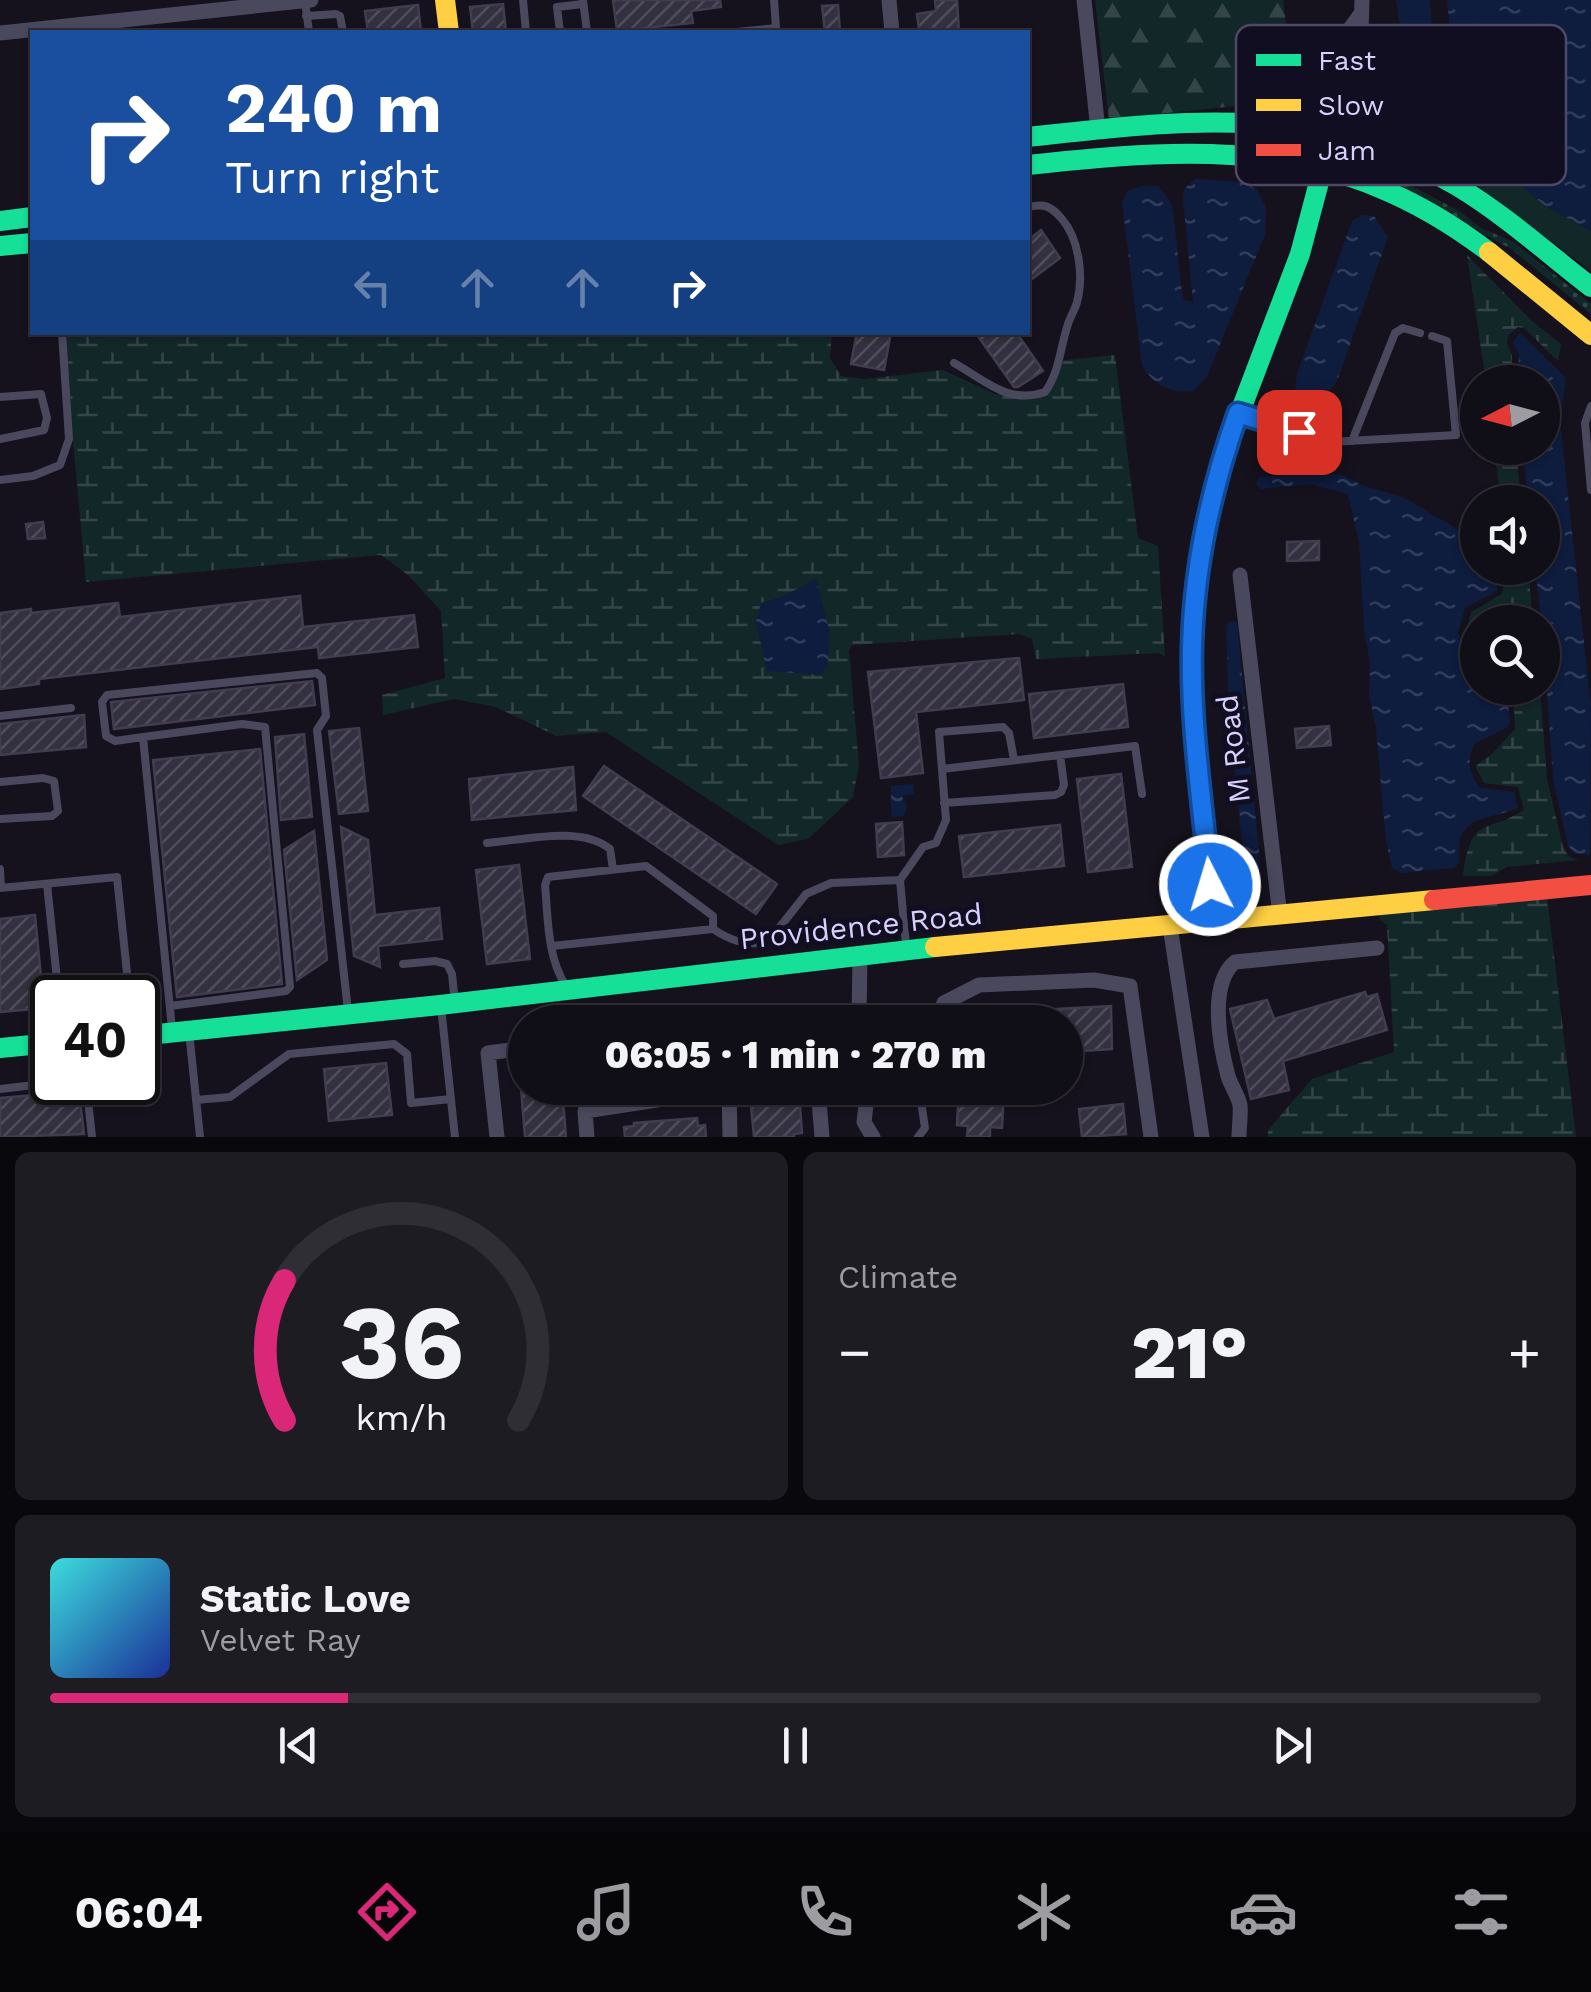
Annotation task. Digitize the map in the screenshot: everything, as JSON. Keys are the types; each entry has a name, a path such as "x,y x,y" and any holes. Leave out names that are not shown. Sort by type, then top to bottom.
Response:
{"street":[{"path":"445,0 449,30"},
{"path":"889,0 892,30"},
{"path":"1084,0 1098,130"},
{"path":"39,30 78,28 169,7 307,6"},
{"path":"0,32 30,30"},
{"path":"1030,138 1208,120 1236,121"},
{"path":"1030,165 1193,150 1236,154"},
{"path":"1214,922 1192,701 1192,648 1201,547 1210,501 1238,413 1289,289 1318,185"},
{"path":"1372,185 1450,224 1591,335"},
{"path":"1455,185 1591,287"},
{"path":"0,221 30,217"},
{"path":"0,246 30,243"},
{"name":"M Road","path":"1240,575 1280,916"},
{"name":"Providence Road","path":"160,1034 860,954 1591,885"},
{"path":"1170,926 1202,1137"},
{"path":"1239,1137 1240,1104 1228,1078 1219,1034 1221,985 1226,970 1235,962 1377,948"},
{"path":"859,1005 860,954"},
{"path":"944,1005 979,986 1094,980 1130,986 1151,1137"},
{"path":"0,1048 30,1045"},
{"path":"497,1137 488,1053 508,1050"},
{"path":"587,1137 585,1112 627,1105"},
{"path":"729,1105 730,1137"},
{"path":"819,1105 822,1137"},
{"path":"866,1105 864,1122 873,1137"}],"lane":[{"path":"522,0 526,30"},
{"path":"774,0 777,30"},
{"path":"560,30 557,7 583,2 587,30"},
{"path":"307,6 340,16 343,30"},
{"path":"954,363 1018,398 1046,392 1055,378 1068,322 1076,306 1079,262 1070,229 1052,207 1030,206"},
{"path":"1352,441 1395,332 1403,328 1420,333"},
{"path":"0,480 34,476 60,466 69,438 62,335"},
{"path":"1238,413 1330,442 1456,435 1448,341 1432,336"},
{"path":"0,396 41,394 47,425 34,434 0,439"},
{"path":"1591,406 1584,422 1591,490"},
{"path":"170,1006 286,991 290,987 265,727 242,724 115,741 106,736 102,702 106,695 318,673 322,678 326,716 316,730 348,1014"},
{"path":"0,716 71,708"},
{"path":"907,950 900,880 923,846 936,843 946,820 939,732 1003,727 1009,733 1014,760"},
{"path":"143,737 170,1006 181,1032 200,1137"},
{"path":"942,770 1135,746 1142,794"},
{"path":"944,803 1055,795 1064,785 1060,755"},
{"path":"0,782 42,778 54,781 58,811 52,816 0,820"},
{"path":"487,843 585,836 610,849 613,869"},
{"path":"568,989 556,972 544,884 548,876 646,866 713,916 713,929"},
{"path":"0,870 1,888 117,877 127,975"},
{"path":"552,946 713,929 732,941 768,942 806,894 831,883 900,880"},
{"path":"46,884 56,975"},
{"path":"404,964 447,964 452,974 448,1004 455,1137"},
{"path":"196,1100 230,1096 290,1054 394,1044 406,1054 411,1103 451,1099"},
{"path":"0,1088 30,1085"},
{"path":"89,1105 92,1137"},
{"path":"918,1137 925,1128 922,1105"}],"green space":[{"path":"1095,0 1283,0 1286,25 1236,25 1236,106 1109,119"},
{"path":"1394,185 1410,185 1461,212 1481,228 1514,242 1591,304 1591,314 1511,249"},
{"path":"1476,185 1520,185 1544,205 1591,231 1591,271"},
{"path":"1467,255 1534,323 1561,344 1558,361 1524,328 1518,327 1508,335 1512,365 1483,365"},
{"path":"63,335 832,335 830,358 841,376 864,379 943,370 995,394 1019,396 1048,393 1064,360 1115,355 1138,538 1158,546 1165,657 1159,653 1036,659 1032,639 1019,634 852,645 849,651 859,765 853,797 808,839 778,845 606,732 556,736 496,707 454,699 383,715 382,695 445,678 441,611 408,575 381,555 86,582","holes":["816,579 829,630 761,603 780,598"]},
{"path":"1496,465 1518,465 1519,485 1499,485"},
{"path":"1503,585 1530,585 1531,605 1483,605 1502,594"},
{"path":"1514,705 1541,705 1547,779 1563,847 1569,857 1579,860 1507,867 1491,876 1463,876 1475,835 1524,810 1518,787 1484,783 1475,766 1515,729"},
{"path":"1547,897 1576,1137 1268,1137 1268,1130 1312,1079 1394,1052 1387,925 1380,920 1379,913"}],"water":[{"path":"1396,0 1430,0 1432,25 1400,25"},
{"path":"1447,0 1591,0 1591,231 1544,205 1520,185 1566,185 1566,25 1450,25"},
{"path":"1195,179 1236,182 1236,185 1257,190 1266,207 1265,235 1207,376 1194,391 1164,387 1142,366 1122,202 1127,191 1142,186 1158,186 1170,201 1182,292 1184,300 1193,302 1184,189"},
{"path":"1362,215 1374,216 1388,237 1337,381 1322,400 1306,399 1295,388 1297,374 1352,221"},
{"path":"1520,333 1553,365 1518,365 1513,342"},
{"path":"1560,372 1566,378 1560,421"},
{"path":"1560,421 1591,707 1590,855 1573,853 1568,845 1553,779 1548,705 1560,705 1560,605 1540,605 1537,585 1560,585 1560,485 1526,485 1525,465 1560,465"},
{"path":"1340,474 1364,486 1403,497 1460,531 1460,585 1498,585 1497,591 1471,605 1460,605 1460,705 1508,705 1508,727 1475,743 1469,761 1480,788 1514,792 1518,808 1466,828 1461,836 1459,863 1453,868 1401,873 1392,868 1369,694 1359,542 1348,494 1310,484 1260,489 1256,483 1260,477"},
{"path":"816,579 829,630 828,667 819,675 767,671 756,622 761,603 780,598"},
{"path":"1230,621 1237,622 1261,874 1250,879 1245,875 1229,712 1226,627"},
{"path":"913,784 914,794 902,796 907,806 904,816 891,817 891,786"}],"building":[{"path":"613,0 720,0 721,7 691,11 693,23 617,30"},
{"path":"935,0 957,0 959,30 919,30 917,14 936,11"},
{"path":"503,4 506,30 473,30 470,7"},
{"path":"418,5 421,30 368,30 365,11"},
{"path":"838,5 840,30 825,30 822,6"},
{"path":"1041,230 1060,258 1030,280 1030,238"},
{"path":"856,335 890,335 884,370 851,364"},
{"path":"977,335 1018,335 1043,371 1014,387"},
{"path":"43,522 45,538 28,539 26,524"},
{"path":"1319,541 1319,560 1287,561 1287,542"},
{"path":"300,596 303,627 414,615 418,647 319,658 318,647 39,679 39,684 0,689 0,613 118,603 120,617"},
{"path":"1019,658 1024,700 916,712 923,773 881,778 868,672"},
{"path":"312,681 315,705 114,729 111,702"},
{"path":"1123,684 1128,727 1034,738 1029,694"},
{"path":"84,715 86,747 0,755 0,724"},
{"path":"1329,726 1331,745 1297,748 1295,729"},
{"path":"359,728 368,811 339,814 329,731"},
{"path":"304,734 312,817 281,820 275,737"},
{"path":"260,749 282,984 177,997 153,760"},
{"path":"604,766 777,884 756,914 583,796"},
{"path":"573,767 576,810 472,820 469,779"},
{"path":"1121,774 1132,867 1088,872 1077,779"},
{"path":"902,822 904,855 878,857 876,824"},
{"path":"1060,825 1064,866 964,877 959,836"},
{"path":"341,827 368,840 375,915 439,908 442,939 378,946 380,967 354,956"},
{"path":"314,831 327,960 297,980 284,850"},
{"path":"519,865 530,959 487,964 476,870"},
{"path":"35,915 41,975 30,975 30,1009 0,1012 0,919"},
{"path":"1365,992 1367,997 1377,994 1387,1030 1283,1061 1289,1090 1251,1099 1230,1009 1267,1000 1274,1019"},
{"path":"1111,1006 1112,1049 1083,1051 1083,1008"},
{"path":"386,1063 392,1115 329,1121 324,1069"},
{"path":"30,1095 30,1105 81,1105 84,1134 0,1137 0,1098"},
{"path":"1123,1104 1126,1134 1082,1137 1079,1109"},
{"path":"522,1105 563,1105 566,1137 525,1137"},
{"path":"751,1105 800,1105 802,1133 794,1137 754,1137"},
{"path":"958,1105 1003,1105 1002,1128 990,1127 990,1137 967,1136 968,1126 957,1125"},
{"path":"697,1118 698,1126 705,1125 706,1137 625,1137 624,1127 634,1123"}],"traffic: fast":[{"path":"1030,137 1141,126 1236,123"},
{"path":"1030,165 1154,155 1236,156"},
{"path":"1214,922 1192,701 1195,594 1201,547 1223,457 1300,254 1318,185"},
{"path":"1370,185 1434,215 1489,252"},
{"path":"1455,185 1591,287"},
{"path":"0,221 30,217"},
{"path":"0,246 30,243"},
{"path":"160,1034 935,947"},
{"path":"0,1048 30,1045"}],"traffic: slow":[{"path":"445,0 449,30"},
{"path":"1489,252 1591,335"},
{"path":"935,947 1434,900"}],"traffic: jam":[{"path":"1434,900 1591,885"}],"route":[{"path":"1210,885 1192,701 1195,594 1210,501 1238,413 1299,432"}]}
